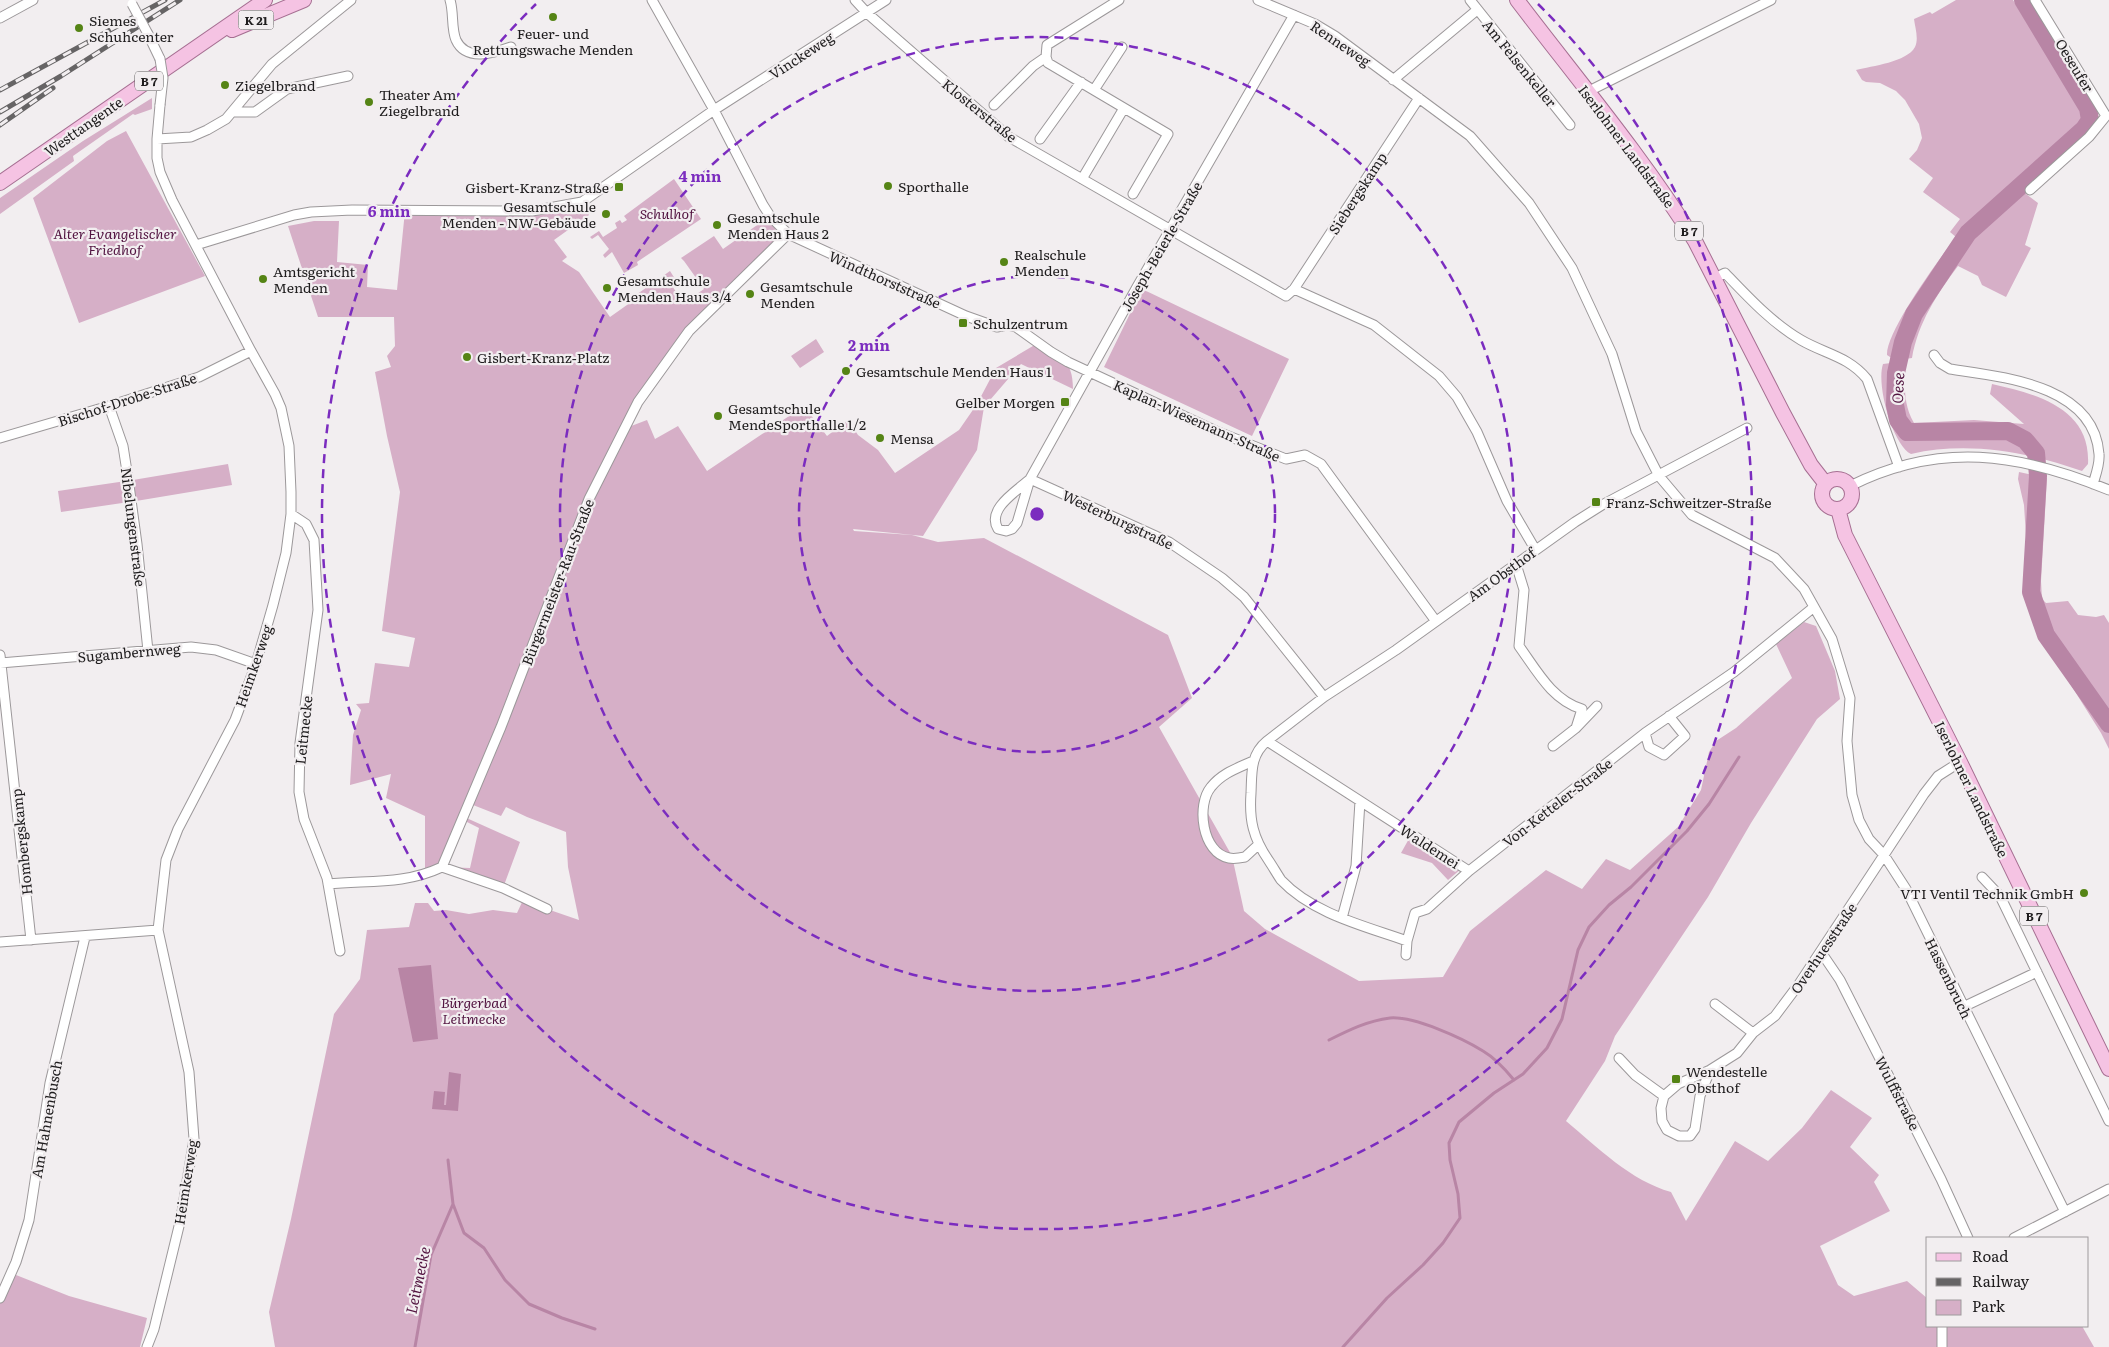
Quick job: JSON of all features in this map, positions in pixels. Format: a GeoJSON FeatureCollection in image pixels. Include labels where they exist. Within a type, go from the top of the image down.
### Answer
{"type":"FeatureCollection","features":[{"type":"Feature","properties":{"kind":"main road","name":"Westtangente"},"geometry":{"type":"LineString","coordinates":[[0,183],[265,0]]}},
{"type":"Feature","properties":{"kind":"main road","name":"K 21"},"geometry":{"type":"LineString","coordinates":[[208,40],[304,0]]}},
{"type":"Feature","properties":{"kind":"main road","name":"Iserlohner Landstraße"},"geometry":{"type":"LineString","coordinates":[[1517,0],[1639,158],[1680,217],[1715,278],[1783,414],[1811,465],[1825,483]]}},
{"type":"Feature","properties":{"kind":"main road"},"geometry":{"type":"LineString","coordinates":[[1840,478],[1850,486],[1852,493],[1849,502],[1838,509],[1830,508],[1823,500],[1821,491],[1825,483],[1830,480],[1840,478]]}},
{"type":"Feature","properties":{"kind":"main road","name":"Iserlohner Landstraße"},"geometry":{"type":"LineString","coordinates":[[1838,509],[1845,535],[1960,762],[2109,1069]]}},
{"type":"Feature","properties":{"kind":"street"},"geometry":{"type":"LineString","coordinates":[[0,18],[34,0]]}},
{"type":"Feature","properties":{"kind":"street"},"geometry":{"type":"LineString","coordinates":[[157,139],[191,136],[216,126],[232,112],[272,64],[351,0]]}},
{"type":"Feature","properties":{"kind":"street"},"geometry":{"type":"LineString","coordinates":[[450,0],[456,39],[467,51],[485,54],[510,47]]}},
{"type":"Feature","properties":{"kind":"street","name":"Windthorststraße"},"geometry":{"type":"LineString","coordinates":[[652,0],[714,110],[763,205],[770,216],[788,234],[966,316],[996,327],[1007,325],[1016,327],[1051,352],[1089,372]]}},
{"type":"Feature","properties":{"kind":"street","name":"Klosterstraße"},"geometry":{"type":"LineString","coordinates":[[855,0],[867,13],[1009,137],[1171,230]]}},
{"type":"Feature","properties":{"kind":"street","name":"Vinckeweg"},"geometry":{"type":"LineString","coordinates":[[714,110],[886,0]]}},
{"type":"Feature","properties":{"kind":"street"},"geometry":{"type":"LineString","coordinates":[[1119,0],[1047,45],[1046,57],[1048,63],[1168,134],[1133,194]]}},
{"type":"Feature","properties":{"kind":"street","name":"Renneweg"},"geometry":{"type":"LineString","coordinates":[[1258,0],[1294,15],[1335,36],[1470,136],[1529,203],[1572,268],[1612,354],[1636,431],[1659,476]]}},
{"type":"Feature","properties":{"kind":"street","name":"Am Felsenkeller"},"geometry":{"type":"LineString","coordinates":[[1470,0],[1570,125]]}},
{"type":"Feature","properties":{"kind":"street","name":"Oeseufer"},"geometry":{"type":"LineString","coordinates":[[2030,190],[2089,137],[2107,114],[2035,0]]}},
{"type":"Feature","properties":{"kind":"street"},"geometry":{"type":"LineString","coordinates":[[1588,92],[1768,1]]}},
{"type":"Feature","properties":{"kind":"street","name":"Heimkerweg"},"geometry":{"type":"LineString","coordinates":[[131,2],[160,59],[163,78],[157,139],[157,158],[160,172],[196,246],[267,378],[281,408],[291,467],[291,514],[282,573],[256,664],[235,720],[171,844],[164,876],[158,930],[189,1072],[194,1139],[181,1218],[154,1329],[147,1347]]}},
{"type":"Feature","properties":{"kind":"street"},"geometry":{"type":"LineString","coordinates":[[1393,80],[1477,10]]}},
{"type":"Feature","properties":{"kind":"street","name":"Joseph-Beierle-Straße"},"geometry":{"type":"LineString","coordinates":[[1030,479],[1003,503],[995,514],[994,522],[998,529],[1006,531],[1012,529],[1017,523],[1030,479],[1089,372],[1294,15]]}},
{"type":"Feature","properties":{"kind":"street"},"geometry":{"type":"LineString","coordinates":[[1094,90],[1122,47]]}},
{"type":"Feature","properties":{"kind":"street"},"geometry":{"type":"LineString","coordinates":[[994,105],[1033,66],[1046,57]]}},
{"type":"Feature","properties":{"kind":"street"},"geometry":{"type":"LineString","coordinates":[[232,112],[255,112],[287,89],[348,76]]}},
{"type":"Feature","properties":{"kind":"street"},"geometry":{"type":"LineString","coordinates":[[1040,139],[1081,82]]}},
{"type":"Feature","properties":{"kind":"street","name":"Siebergskamp"},"geometry":{"type":"LineString","coordinates":[[1294,289],[1419,98]]}},
{"type":"Feature","properties":{"kind":"street"},"geometry":{"type":"LineString","coordinates":[[1082,179],[1124,108]]}},
{"type":"Feature","properties":{"kind":"street"},"geometry":{"type":"LineString","coordinates":[[196,246],[311,212],[352,210],[532,211],[582,202],[714,110]]}},
{"type":"Feature","properties":{"kind":"street"},"geometry":{"type":"LineString","coordinates":[[1171,230],[1286,296],[1294,289],[1374,325],[1439,376],[1457,397],[1476,432],[1507,501],[1535,549]]}},
{"type":"Feature","properties":{"kind":"street","name":"Bürgermeister-Rau-Straße"},"geometry":{"type":"LineString","coordinates":[[442,867],[501,727],[589,500],[638,402],[689,331],[788,234]]}},
{"type":"Feature","properties":{"kind":"street"},"geometry":{"type":"LineString","coordinates":[[1715,278],[1725,273],[1770,316],[1801,340],[1844,359],[1858,368],[1867,378],[1898,467]]}},
{"type":"Feature","properties":{"kind":"street","name":"Bischof-Drobe-Straße"},"geometry":{"type":"LineString","coordinates":[[0,438],[199,377],[251,351]]}},
{"type":"Feature","properties":{"kind":"street"},"geometry":{"type":"LineString","coordinates":[[1934,355],[1940,363],[1950,368],[2032,383],[2058,395],[2072,406],[2090,424],[2096,438],[2099,455],[2094,484]]}},
{"type":"Feature","properties":{"kind":"street","name":"Kaplan-Wiesemann-Straße"},"geometry":{"type":"LineString","coordinates":[[1089,372],[1216,431],[1286,459],[1305,455],[1321,464],[1435,620]]}},
{"type":"Feature","properties":{"kind":"street","name":"Nibelungenstraße"},"geometry":{"type":"LineString","coordinates":[[109,406],[123,446],[137,544],[148,651]]}},
{"type":"Feature","properties":{"kind":"street","name":"Am Obsthof"},"geometry":{"type":"LineString","coordinates":[[1267,741],[1324,697],[1396,650],[1535,549],[1602,505],[1747,428]]}},
{"type":"Feature","properties":{"kind":"street"},"geometry":{"type":"LineString","coordinates":[[1850,486],[1868,477],[1898,467],[1940,458],[1979,456],[2026,463],[2109,490]]}},
{"type":"Feature","properties":{"kind":"street","name":"Hassenbruch"},"geometry":{"type":"LineString","coordinates":[[1659,476],[1692,514],[1775,558],[1804,589],[1814,607],[1835,648],[1850,698],[1847,741],[1852,795],[1859,820],[1869,839],[1884,855],[1906,888],[2065,1212]]}},
{"type":"Feature","properties":{"kind":"street","name":"Westerburgstraße"},"geometry":{"type":"LineString","coordinates":[[1030,479],[1169,542],[1222,578],[1244,597],[1324,697]]}},
{"type":"Feature","properties":{"kind":"street","name":"Leitmecke"},"geometry":{"type":"LineString","coordinates":[[291,514],[306,524],[314,540],[318,610],[300,743],[299,792],[304,819],[328,884],[340,951]]}},
{"type":"Feature","properties":{"kind":"street"},"geometry":{"type":"LineString","coordinates":[[1516,564],[1524,590],[1519,646],[1552,692],[1570,706],[1582,709],[1576,728]]}},
{"type":"Feature","properties":{"kind":"street","name":"Von-Ketteler-Straße"},"geometry":{"type":"LineString","coordinates":[[1468,871],[1645,733],[1734,672],[1814,607]]}},
{"type":"Feature","properties":{"kind":"street","name":"Sugambernweg"},"geometry":{"type":"LineString","coordinates":[[0,663],[191,647],[204,648],[256,664]]}},
{"type":"Feature","properties":{"kind":"street","name":"Hombergskamp"},"geometry":{"type":"LineString","coordinates":[[0,655],[31,940]]}},
{"type":"Feature","properties":{"kind":"street"},"geometry":{"type":"LineString","coordinates":[[1552,746],[1576,728],[1596,706]]}},
{"type":"Feature","properties":{"kind":"street"},"geometry":{"type":"LineString","coordinates":[[1645,733],[1649,747],[1664,755],[1685,736],[1669,716]]}},
{"type":"Feature","properties":{"kind":"street"},"geometry":{"type":"LineString","coordinates":[[1267,741],[1256,752],[1253,761],[1249,814],[1258,845],[1282,880],[1311,903],[1342,918],[1407,941]]}},
{"type":"Feature","properties":{"kind":"street","name":"Waldemei"},"geometry":{"type":"LineString","coordinates":[[1267,741],[1468,871],[1427,909],[1416,913],[1407,941],[1406,955]]}},
{"type":"Feature","properties":{"kind":"street"},"geometry":{"type":"LineString","coordinates":[[1253,761],[1222,775],[1210,788],[1204,805],[1203,825],[1207,839],[1215,851],[1229,858],[1245,857],[1258,845]]}},
{"type":"Feature","properties":{"kind":"street"},"geometry":{"type":"LineString","coordinates":[[1884,855],[1927,789],[1938,776],[1960,762]]}},
{"type":"Feature","properties":{"kind":"street"},"geometry":{"type":"LineString","coordinates":[[1342,918],[1356,866],[1360,801]]}},
{"type":"Feature","properties":{"kind":"street","name":"Overhuesstraße"},"geometry":{"type":"LineString","coordinates":[[1664,1096],[1678,1084],[1710,1070],[1737,1053],[1753,1033],[1775,1016],[1821,952],[1884,855]]}},
{"type":"Feature","properties":{"kind":"street"},"geometry":{"type":"LineString","coordinates":[[328,884],[402,881],[425,875],[442,867],[503,888],[547,909]]}},
{"type":"Feature","properties":{"kind":"street"},"geometry":{"type":"LineString","coordinates":[[1982,877],[2000,896],[2109,1121]]}},
{"type":"Feature","properties":{"kind":"street"},"geometry":{"type":"LineString","coordinates":[[0,942],[158,930]]}},
{"type":"Feature","properties":{"kind":"street","name":"Am Hahnenbusch"},"geometry":{"type":"LineString","coordinates":[[0,1298],[16,1262],[27,1227],[50,1083],[85,937]]}},
{"type":"Feature","properties":{"kind":"street","name":"Wulffstraße"},"geometry":{"type":"LineString","coordinates":[[1821,952],[1840,980],[1941,1180],[1968,1237]]}},
{"type":"Feature","properties":{"kind":"street"},"geometry":{"type":"LineString","coordinates":[[1963,1007],[2037,972]]}},
{"type":"Feature","properties":{"kind":"street"},"geometry":{"type":"LineString","coordinates":[[1715,1004],[1753,1033]]}},
{"type":"Feature","properties":{"kind":"street"},"geometry":{"type":"LineString","coordinates":[[1619,1058],[1635,1075],[1664,1096],[1661,1108],[1662,1121],[1667,1130],[1678,1136],[1690,1136],[1695,1129],[1700,1096],[1710,1070]]}},
{"type":"Feature","properties":{"kind":"street"},"geometry":{"type":"LineString","coordinates":[[2016,1237],[2109,1189]]}},
{"type":"Feature","properties":{"kind":"street"},"geometry":{"type":"LineString","coordinates":[[1942,1327],[1942,1347]]}},
{"type":"Feature","properties":{"kind":"green space"},"geometry":{"type":"Polygon","coordinates":[[[1956,0],[2013,0],[2083,113],[2084,118],[2062,143],[2020,177],[1985,210],[1936,266],[1911,307],[1901,329],[1893,359],[1887,355],[1895,329],[1915,295],[1956,237],[1950,232],[1960,219],[1923,192],[1933,178],[1909,159],[1917,150],[1922,138],[1919,124],[1905,100],[1896,91],[1880,83],[1862,80],[1856,70],[1888,63],[1911,52],[1917,40],[1914,19],[1930,12],[1932,14],[1956,0]]]}},
{"type":"Feature","properties":{"kind":"green space"},"geometry":{"type":"Polygon","coordinates":[[[152,98],[152,109],[133,114],[73,156],[74,161],[0,214],[0,198],[83,141],[152,98]]]}},
{"type":"Feature","properties":{"kind":"green space","name":"Alter Evangelischer Friedhof"},"geometry":{"type":"Polygon","coordinates":[[[126,131],[205,276],[79,323],[33,198],[107,141],[126,131]]]}},
{"type":"Feature","properties":{"kind":"green space","name":"Schulhof"},"geometry":{"type":"Polygon","coordinates":[[[674,179],[701,219],[637,262],[638,265],[624,273],[612,252],[605,258],[603,255],[609,249],[598,235],[592,239],[590,237],[599,231],[603,237],[617,228],[615,223],[620,220],[622,223],[627,220],[624,216],[674,179]]]}},
{"type":"Feature","properties":{"kind":"green space"},"geometry":{"type":"Polygon","coordinates":[[[2022,191],[2038,203],[2025,245],[2031,248],[2006,297],[1982,285],[1978,276],[1958,266],[1929,309],[1919,333],[1912,358],[1905,359],[1912,334],[1922,311],[1950,266],[1984,226],[2022,191]]]}},
{"type":"Feature","properties":{"kind":"green space","name":"Bürgerbad Leitmecke"},"geometry":{"type":"Polygon","coordinates":[[[571,204],[588,212],[589,215],[554,240],[567,257],[562,261],[579,272],[610,317],[634,300],[633,297],[670,271],[677,282],[672,286],[684,303],[704,289],[681,258],[714,236],[723,249],[770,216],[788,234],[689,331],[626,428],[647,420],[655,439],[678,426],[707,471],[804,406],[827,436],[848,420],[858,435],[878,450],[895,473],[959,430],[977,404],[996,368],[1038,343],[1064,360],[1071,371],[1073,389],[1021,364],[984,407],[977,450],[923,536],[853,529],[854,531],[912,535],[938,542],[984,538],[1168,635],[1192,698],[1159,727],[1232,856],[1244,911],[1265,929],[1359,981],[1443,977],[1470,931],[1546,870],[1582,889],[1606,859],[1630,870],[1678,827],[1701,790],[1709,752],[1716,741],[1736,728],[1792,678],[1776,644],[1804,622],[1816,626],[1835,671],[1840,699],[1817,719],[1751,823],[1708,897],[1615,1036],[1605,1061],[1566,1121],[1628,1172],[1656,1187],[1671,1192],[1686,1221],[1735,1141],[1768,1161],[1802,1128],[1831,1090],[1872,1118],[1850,1147],[1879,1175],[1874,1182],[1890,1211],[1820,1246],[1838,1285],[1854,1296],[1907,1281],[1926,1297],[1926,1327],[2083,1327],[2094,1347],[275,1347],[269,1312],[291,1219],[334,1014],[360,979],[367,930],[409,927],[415,903],[428,903],[434,911],[446,910],[469,914],[493,910],[517,913],[524,898],[547,909],[579,920],[568,867],[566,832],[506,807],[501,816],[468,803],[462,816],[520,842],[503,888],[442,867],[425,875],[425,816],[386,798],[391,774],[350,785],[353,735],[361,710],[356,704],[369,703],[375,663],[409,667],[415,638],[382,631],[400,492],[375,372],[391,367],[387,356],[395,346],[394,317],[318,317],[288,226],[314,221],[339,221],[337,262],[368,265],[367,287],[397,290],[405,211],[532,211],[571,204]],[[461,819],[442,867],[470,868],[479,828],[461,819]]]}},
{"type":"Feature","properties":{"kind":"green space"},"geometry":{"type":"Polygon","coordinates":[[[1142,289],[1289,359],[1252,436],[1104,367],[1142,289]]]}},
{"type":"Feature","properties":{"kind":"green space"},"geometry":{"type":"Polygon","coordinates":[[[816,339],[824,352],[800,368],[791,356],[816,339]]]}},
{"type":"Feature","properties":{"kind":"green space"},"geometry":{"type":"Polygon","coordinates":[[[1891,363],[1905,366],[1906,402],[1914,423],[1974,420],[2024,424],[1990,394],[1992,384],[2043,399],[2071,417],[2080,429],[2087,445],[2088,464],[2082,471],[2041,459],[1998,450],[1954,448],[1911,454],[1898,439],[1887,413],[1881,373],[1883,364],[1891,363]]]}},
{"type":"Feature","properties":{"kind":"green space"},"geometry":{"type":"Polygon","coordinates":[[[228,464],[232,485],[136,501],[133,480],[228,464]]]}},
{"type":"Feature","properties":{"kind":"green space"},"geometry":{"type":"Polygon","coordinates":[[[2019,472],[2047,478],[2041,581],[2042,599],[2046,603],[2068,601],[2078,615],[2096,617],[2104,615],[2109,623],[2109,749],[2042,639],[2026,600],[2027,553],[2024,505],[2018,479],[2019,472]]]}},
{"type":"Feature","properties":{"kind":"green space"},"geometry":{"type":"Polygon","coordinates":[[[126,481],[129,502],[61,512],[58,491],[126,481]]]}},
{"type":"Feature","properties":{"kind":"green space"},"geometry":{"type":"Polygon","coordinates":[[[1410,837],[1461,869],[1448,880],[1432,863],[1401,853],[1410,837]]]}},
{"type":"Feature","properties":{"kind":"green space"},"geometry":{"type":"Polygon","coordinates":[[[11,1273],[69,1296],[147,1318],[140,1347],[0,1347],[0,1298],[11,1273]]]}},
{"type":"Feature","properties":{"kind":"shaded area"},"geometry":{"type":"Polygon","coordinates":[[[431,965],[438,1039],[413,1042],[398,968],[431,965]]]}},
{"type":"Feature","properties":{"kind":"shaded area"},"geometry":{"type":"Polygon","coordinates":[[[449,1072],[461,1074],[458,1111],[432,1109],[434,1091],[445,1092],[444,1105],[446,1105],[449,1072]]]}},
{"type":"Feature","properties":{"kind":"waterway","name":"Oese"},"geometry":{"type":"LineString","coordinates":[[2023,0],[2088,108],[2090,120],[2084,129],[1968,233],[1914,314],[1903,342],[1896,373],[1895,405],[1898,420],[1907,432],[2008,431],[2025,440],[2036,453],[2038,476],[2031,592],[2046,635],[2109,724]]}},
{"type":"Feature","properties":{"kind":"waterway"},"geometry":{"type":"LineString","coordinates":[[1343,1347],[1387,1298],[1423,1265],[1443,1243],[1460,1218],[1458,1194],[1450,1160],[1449,1143],[1459,1122],[1494,1093],[1523,1074],[1547,1048],[1562,1019],[1578,950],[1589,927],[1609,905],[1631,887],[1687,831],[1709,804],[1739,757]]}},
{"type":"Feature","properties":{"kind":"waterway"},"geometry":{"type":"LineString","coordinates":[[1329,1040],[1358,1026],[1382,1019],[1400,1018],[1412,1020],[1451,1034],[1483,1051],[1500,1064],[1514,1080]]}},
{"type":"Feature","properties":{"kind":"waterway","name":"Leitmecke"},"geometry":{"type":"LineString","coordinates":[[415,1347],[431,1255],[453,1204],[448,1160]]}},
{"type":"Feature","properties":{"kind":"waterway"},"geometry":{"type":"LineString","coordinates":[[453,1204],[464,1233],[484,1248],[505,1280],[529,1304],[595,1329]]}},
{"type":"Feature","properties":{"kind":"railway"},"geometry":{"type":"LineString","coordinates":[[0,90],[165,0]]}},
{"type":"Feature","properties":{"kind":"railway"},"geometry":{"type":"LineString","coordinates":[[0,112],[61,76],[180,0]]}},
{"type":"Feature","properties":{"kind":"railway"},"geometry":{"type":"LineString","coordinates":[[0,125],[53,88]]}},
{"type":"Feature","properties":{"kind":"place","name":"Feuer- und Rettungswache Menden"},"geometry":{"type":"Point","coordinates":[553,17]}},
{"type":"Feature","properties":{"kind":"place","name":"Siemes Schuhcenter"},"geometry":{"type":"Point","coordinates":[79,28]}},
{"type":"Feature","properties":{"kind":"place","name":"Ziegelbrand"},"geometry":{"type":"Point","coordinates":[225,85]}},
{"type":"Feature","properties":{"kind":"place","name":"Theater Am Ziegelbrand"},"geometry":{"type":"Point","coordinates":[369,102]}},
{"type":"Feature","properties":{"kind":"place","name":"Sporthalle"},"geometry":{"type":"Point","coordinates":[888,186]}},
{"type":"Feature","properties":{"kind":"place","name":"Gisbert-Kranz-Straße"},"geometry":{"type":"Point","coordinates":[619,187]}},
{"type":"Feature","properties":{"kind":"place","name":"Gesamtschule Menden - NW-Gebäude"},"geometry":{"type":"Point","coordinates":[606,214]}},
{"type":"Feature","properties":{"kind":"place","name":"Gesamtschule Menden Haus 2"},"geometry":{"type":"Point","coordinates":[717,225]}},
{"type":"Feature","properties":{"kind":"place","name":"Realschule Menden"},"geometry":{"type":"Point","coordinates":[1004,262]}},
{"type":"Feature","properties":{"kind":"place","name":"Amtsgericht Menden"},"geometry":{"type":"Point","coordinates":[263,279]}},
{"type":"Feature","properties":{"kind":"place","name":"Gesamtschule Menden Haus 3/4"},"geometry":{"type":"Point","coordinates":[607,288]}},
{"type":"Feature","properties":{"kind":"place","name":"Gesamtschule Menden"},"geometry":{"type":"Point","coordinates":[750,294]}},
{"type":"Feature","properties":{"kind":"place","name":"Schulzentrum"},"geometry":{"type":"Point","coordinates":[963,323]}},
{"type":"Feature","properties":{"kind":"place","name":"Gisbert-Kranz-Platz"},"geometry":{"type":"Point","coordinates":[467,357]}},
{"type":"Feature","properties":{"kind":"place","name":"Gesamtschule Menden Haus 1"},"geometry":{"type":"Point","coordinates":[846,371]}},
{"type":"Feature","properties":{"kind":"place","name":"Gelber Morgen"},"geometry":{"type":"Point","coordinates":[1065,402]}},
{"type":"Feature","properties":{"kind":"place","name":"Gesamtschule MendeSporthalle 1/2"},"geometry":{"type":"Point","coordinates":[718,416]}},
{"type":"Feature","properties":{"kind":"place","name":"Mensa"},"geometry":{"type":"Point","coordinates":[880,438]}},
{"type":"Feature","properties":{"kind":"place","name":"Franz-Schweitzer-Straße"},"geometry":{"type":"Point","coordinates":[1596,502]}},
{"type":"Feature","properties":{"kind":"place","name":"VTI Ventil Technik GmbH"},"geometry":{"type":"Point","coordinates":[2084,893]}},
{"type":"Feature","properties":{"kind":"place","name":"Wendestelle Obsthof"},"geometry":{"type":"Point","coordinates":[1676,1079]}}]}
